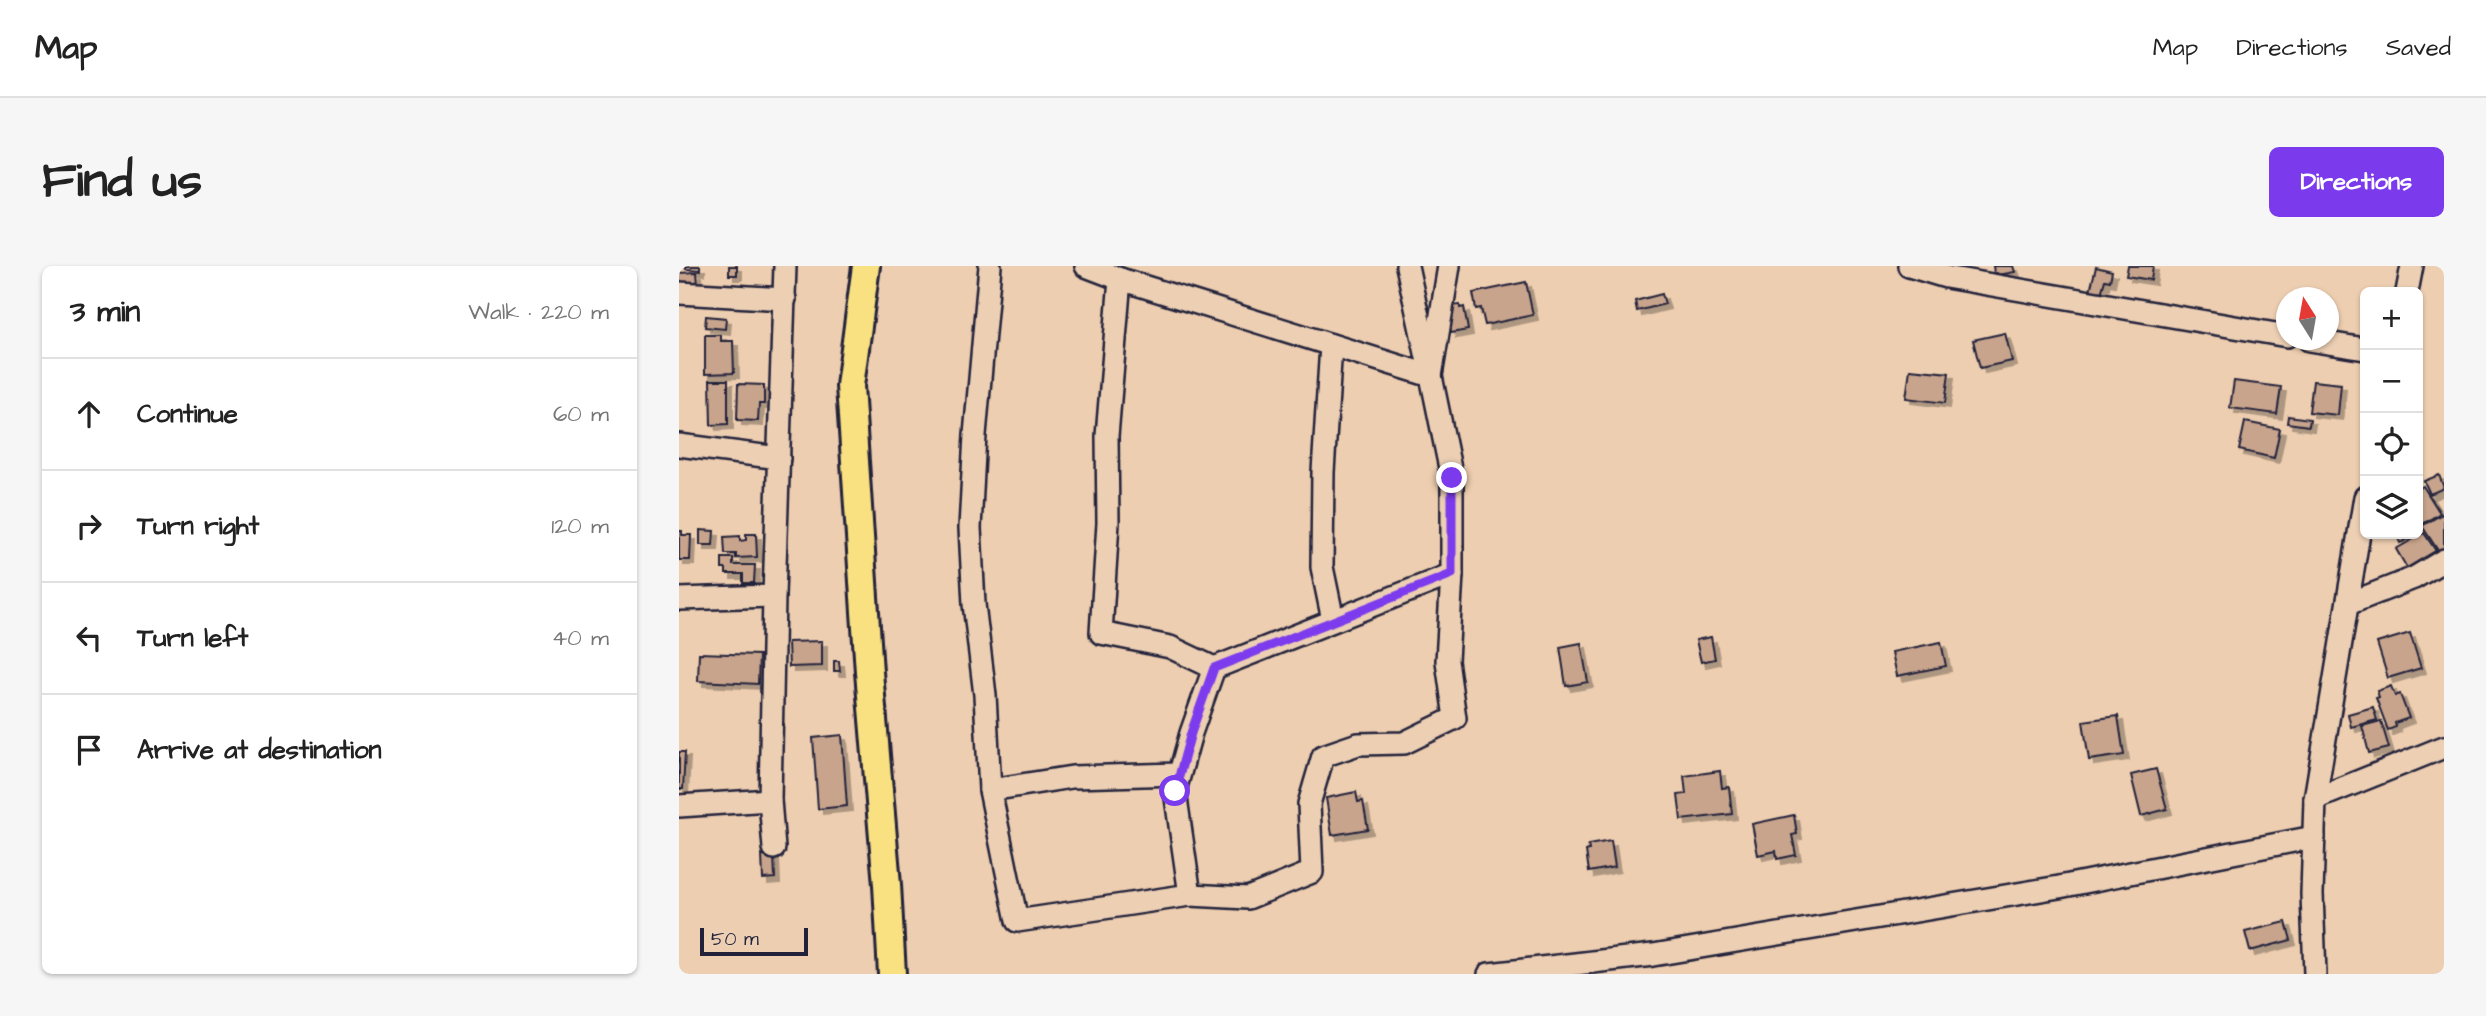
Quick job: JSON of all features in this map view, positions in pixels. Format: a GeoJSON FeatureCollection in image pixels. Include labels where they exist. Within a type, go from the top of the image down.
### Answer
{"type":"FeatureCollection","features":[{"type":"Feature","properties":{"kind":"main road"},"geometry":{"type":"LineString","coordinates":[[866,266],[850,386],[892,974]]}},
{"type":"Feature","properties":{"kind":"main road"},"geometry":{"type":"LineString","coordinates":[[876,266],[865,372],[871,514],[901,974]]}},
{"type":"Feature","properties":{"kind":"street"},"geometry":{"type":"LineString","coordinates":[[774,848],[770,800],[785,266]]}},
{"type":"Feature","properties":{"kind":"street"},"geometry":{"type":"LineString","coordinates":[[990,266],[970,527],[974,604],[985,695],[990,790],[1017,922],[1190,895],[1248,898],[1312,872],[1309,804],[1323,756],[1358,744],[1404,743],[1455,718],[1447,661],[1452,574],[1452,478],[1407,266]]}},
{"type":"Feature","properties":{"kind":"street"},"geometry":{"type":"LineString","coordinates":[[1086,266],[1431,376]]}},
{"type":"Feature","properties":{"kind":"street"},"geometry":{"type":"LineString","coordinates":[[1431,376],[1449,266]]}},
{"type":"Feature","properties":{"kind":"street"},"geometry":{"type":"LineString","coordinates":[[1909,266],[1946,277],[2276,334]]}},
{"type":"Feature","properties":{"kind":"street"},"geometry":{"type":"LineString","coordinates":[[2408,287],[2412,266]]}},
{"type":"Feature","properties":{"kind":"street"},"geometry":{"type":"LineString","coordinates":[[1120,279],[1107,436],[1108,523],[1101,633],[1170,647],[1214,668],[1452,574]]}},
{"type":"Feature","properties":{"kind":"street"},"geometry":{"type":"LineString","coordinates":[[679,293],[785,299]]}},
{"type":"Feature","properties":{"kind":"street"},"geometry":{"type":"LineString","coordinates":[[1331,345],[1322,567],[1333,620]]}},
{"type":"Feature","properties":{"kind":"street"},"geometry":{"type":"LineString","coordinates":[[2339,345],[2360,348]]}},
{"type":"Feature","properties":{"kind":"street"},"geometry":{"type":"LineString","coordinates":[[679,445],[779,458]]}},
{"type":"Feature","properties":{"kind":"street"},"geometry":{"type":"LineString","coordinates":[[2315,974],[2312,894],[2315,799],[2360,527]]}},
{"type":"Feature","properties":{"kind":"street"},"geometry":{"type":"LineString","coordinates":[[2347,604],[2414,578],[2444,559]]}},
{"type":"Feature","properties":{"kind":"street"},"geometry":{"type":"LineString","coordinates":[[679,599],[774,596]]}},
{"type":"Feature","properties":{"kind":"street"},"geometry":{"type":"LineString","coordinates":[[1190,895],[1175,791],[1191,733],[1214,668]]}},
{"type":"Feature","properties":{"kind":"street"},"geometry":{"type":"LineString","coordinates":[[2315,799],[2444,747]]}},
{"type":"Feature","properties":{"kind":"street"},"geometry":{"type":"LineString","coordinates":[[990,790],[1072,777],[1179,774]]}},
{"type":"Feature","properties":{"kind":"street"},"geometry":{"type":"LineString","coordinates":[[679,806],[770,800]]}},
{"type":"Feature","properties":{"kind":"street"},"geometry":{"type":"LineString","coordinates":[[1489,974],[1617,967],[1653,955],[2059,887],[2314,837]]}},
{"type":"Feature","properties":{"kind":"building"},"geometry":{"type":"Polygon","coordinates":[[[686,266],[700,266],[700,270],[686,269],[686,266]]]}},
{"type":"Feature","properties":{"kind":"building"},"geometry":{"type":"Polygon","coordinates":[[[729,266],[737,266],[737,275],[729,275],[729,266]]]}},
{"type":"Feature","properties":{"kind":"building"},"geometry":{"type":"Polygon","coordinates":[[[1993,266],[2013,266],[2015,272],[1998,275],[1994,273],[1993,266]]]}},
{"type":"Feature","properties":{"kind":"building"},"geometry":{"type":"Polygon","coordinates":[[[2128,266],[2153,266],[2151,280],[2126,276],[2128,266]]]}},
{"type":"Feature","properties":{"kind":"building"},"geometry":{"type":"Polygon","coordinates":[[[2096,267],[2112,271],[2110,281],[2105,280],[2101,294],[2090,291],[2096,267]]]}},
{"type":"Feature","properties":{"kind":"building"},"geometry":{"type":"Polygon","coordinates":[[[697,272],[698,285],[679,286],[679,273],[697,272]]]}},
{"type":"Feature","properties":{"kind":"building"},"geometry":{"type":"Polygon","coordinates":[[[1526,282],[1533,315],[1485,325],[1481,308],[1476,309],[1473,293],[1526,282]]]}},
{"type":"Feature","properties":{"kind":"building"},"geometry":{"type":"Polygon","coordinates":[[[1662,294],[1665,304],[1637,311],[1635,301],[1662,294]]]}},
{"type":"Feature","properties":{"kind":"building"},"geometry":{"type":"Polygon","coordinates":[[[1460,305],[1460,308],[1464,307],[1468,330],[1451,333],[1447,311],[1450,306],[1460,305]]]}},
{"type":"Feature","properties":{"kind":"building"},"geometry":{"type":"Polygon","coordinates":[[[706,316],[726,318],[725,329],[705,327],[706,316]]]}},
{"type":"Feature","properties":{"kind":"building"},"geometry":{"type":"Polygon","coordinates":[[[2005,333],[2012,361],[1980,368],[1973,340],[2005,333]]]}},
{"type":"Feature","properties":{"kind":"building"},"geometry":{"type":"Polygon","coordinates":[[[705,335],[721,335],[721,341],[733,341],[734,373],[705,374],[705,335]]]}},
{"type":"Feature","properties":{"kind":"building"},"geometry":{"type":"Polygon","coordinates":[[[1910,369],[1949,373],[1945,403],[1906,398],[1910,369]]]}},
{"type":"Feature","properties":{"kind":"building"},"geometry":{"type":"Polygon","coordinates":[[[710,380],[728,380],[728,424],[711,425],[710,380]]]}},
{"type":"Feature","properties":{"kind":"building"},"geometry":{"type":"Polygon","coordinates":[[[2234,381],[2281,387],[2277,414],[2230,408],[2234,381]]]}},
{"type":"Feature","properties":{"kind":"building"},"geometry":{"type":"Polygon","coordinates":[[[2313,381],[2341,384],[2338,415],[2309,412],[2313,381]]]}},
{"type":"Feature","properties":{"kind":"building"},"geometry":{"type":"Polygon","coordinates":[[[738,384],[764,385],[764,404],[759,404],[758,421],[737,420],[738,384]]]}},
{"type":"Feature","properties":{"kind":"building"},"geometry":{"type":"Polygon","coordinates":[[[2288,416],[2310,419],[2309,426],[2287,423],[2288,416]]]}},
{"type":"Feature","properties":{"kind":"building"},"geometry":{"type":"Polygon","coordinates":[[[2245,422],[2280,429],[2274,458],[2239,450],[2245,422]]]}},
{"type":"Feature","properties":{"kind":"building"},"geometry":{"type":"Polygon","coordinates":[[[2439,475],[2444,488],[2430,494],[2424,481],[2439,475]]]}},
{"type":"Feature","properties":{"kind":"building"},"geometry":{"type":"Polygon","coordinates":[[[2423,486],[2440,513],[2423,524],[2423,486]]]}},
{"type":"Feature","properties":{"kind":"building"},"geometry":{"type":"Polygon","coordinates":[[[2442,514],[2444,517],[2444,548],[2439,552],[2423,528],[2442,514]]]}},
{"type":"Feature","properties":{"kind":"building"},"geometry":{"type":"Polygon","coordinates":[[[700,530],[714,531],[713,545],[700,545],[700,530]]]}},
{"type":"Feature","properties":{"kind":"building"},"geometry":{"type":"Polygon","coordinates":[[[679,531],[682,531],[682,535],[691,535],[690,560],[679,560],[679,531]]]}},
{"type":"Feature","properties":{"kind":"building"},"geometry":{"type":"Polygon","coordinates":[[[746,534],[756,534],[757,557],[736,558],[736,554],[725,554],[724,537],[740,536],[740,541],[746,540],[746,534]]]}},
{"type":"Feature","properties":{"kind":"building"},"geometry":{"type":"Polygon","coordinates":[[[2423,534],[2436,551],[2407,568],[2396,549],[2414,539],[2423,539],[2423,534]]]}},
{"type":"Feature","properties":{"kind":"building"},"geometry":{"type":"Polygon","coordinates":[[[722,558],[733,558],[733,565],[755,565],[754,583],[743,583],[743,574],[726,574],[726,569],[722,569],[722,558]]]}},
{"type":"Feature","properties":{"kind":"building"},"geometry":{"type":"Polygon","coordinates":[[[2410,633],[2421,668],[2388,678],[2377,643],[2410,633]]]}},
{"type":"Feature","properties":{"kind":"building"},"geometry":{"type":"Polygon","coordinates":[[[1711,637],[1715,659],[1701,662],[1696,640],[1711,637]]]}},
{"type":"Feature","properties":{"kind":"building"},"geometry":{"type":"Polygon","coordinates":[[[822,641],[822,666],[789,667],[788,642],[822,641]]]}},
{"type":"Feature","properties":{"kind":"building"},"geometry":{"type":"Polygon","coordinates":[[[1941,642],[1946,666],[1897,676],[1892,652],[1941,642]]]}},
{"type":"Feature","properties":{"kind":"building"},"geometry":{"type":"Polygon","coordinates":[[[1581,643],[1588,682],[1566,686],[1560,647],[1581,643]]]}},
{"type":"Feature","properties":{"kind":"building"},"geometry":{"type":"Polygon","coordinates":[[[699,653],[759,655],[758,684],[698,681],[699,653]]]}},
{"type":"Feature","properties":{"kind":"building"},"geometry":{"type":"Polygon","coordinates":[[[834,661],[839,661],[840,671],[834,671],[834,661]]]}},
{"type":"Feature","properties":{"kind":"building"},"geometry":{"type":"Polygon","coordinates":[[[2391,686],[2395,696],[2400,694],[2409,718],[2395,723],[2396,727],[2388,730],[2376,698],[2379,697],[2377,691],[2391,686]]]}},
{"type":"Feature","properties":{"kind":"building"},"geometry":{"type":"Polygon","coordinates":[[[2373,707],[2377,720],[2351,727],[2348,714],[2373,707]]]}},
{"type":"Feature","properties":{"kind":"building"},"geometry":{"type":"Polygon","coordinates":[[[2118,716],[2124,755],[2089,760],[2083,721],[2118,716]]]}},
{"type":"Feature","properties":{"kind":"building"},"geometry":{"type":"Polygon","coordinates":[[[2381,721],[2389,748],[2369,753],[2362,726],[2381,721]]]}},
{"type":"Feature","properties":{"kind":"building"},"geometry":{"type":"Polygon","coordinates":[[[842,735],[847,806],[818,809],[813,738],[842,735]]]}},
{"type":"Feature","properties":{"kind":"building"},"geometry":{"type":"Polygon","coordinates":[[[679,752],[685,752],[683,789],[679,789],[679,752]]]}},
{"type":"Feature","properties":{"kind":"building"},"geometry":{"type":"Polygon","coordinates":[[[2156,769],[2167,809],[2141,816],[2131,775],[2156,769]]]}},
{"type":"Feature","properties":{"kind":"building"},"geometry":{"type":"Polygon","coordinates":[[[1720,771],[1722,788],[1729,787],[1732,814],[1681,820],[1678,795],[1686,794],[1684,776],[1720,771]]]}},
{"type":"Feature","properties":{"kind":"building"},"geometry":{"type":"Polygon","coordinates":[[[1356,792],[1358,802],[1363,801],[1368,829],[1332,835],[1326,798],[1356,792]]]}},
{"type":"Feature","properties":{"kind":"building"},"geometry":{"type":"Polygon","coordinates":[[[1794,815],[1797,834],[1792,835],[1796,855],[1777,859],[1776,851],[1758,855],[1752,824],[1794,815]]]}},
{"type":"Feature","properties":{"kind":"building"},"geometry":{"type":"Polygon","coordinates":[[[1611,841],[1615,867],[1589,872],[1586,851],[1589,850],[1588,845],[1611,841]]]}},
{"type":"Feature","properties":{"kind":"building"},"geometry":{"type":"Polygon","coordinates":[[[762,855],[774,855],[775,878],[763,879],[762,855]]]}},
{"type":"Feature","properties":{"kind":"building"},"geometry":{"type":"Polygon","coordinates":[[[2286,922],[2291,940],[2250,951],[2245,932],[2286,922]]]}},
{"type":"Feature","properties":{"kind":"route"},"geometry":{"type":"LineString","coordinates":[[1175,791],[1191,733],[1214,668],[1452,574],[1452,478]]}}]}
